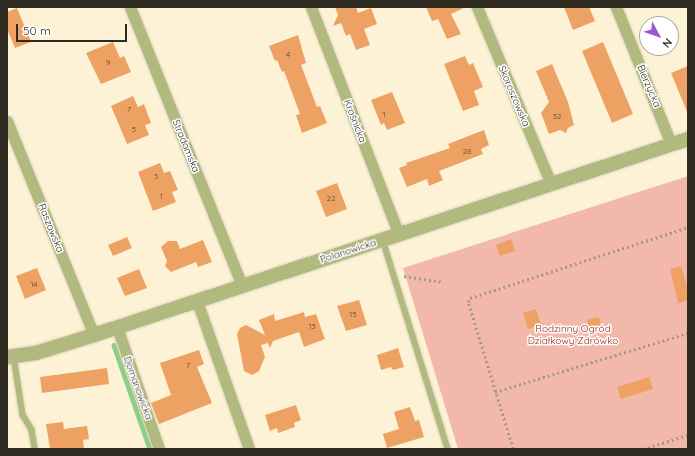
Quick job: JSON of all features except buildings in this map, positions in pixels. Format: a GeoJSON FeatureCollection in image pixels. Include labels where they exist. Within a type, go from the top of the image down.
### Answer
{"type":"FeatureCollection","features":[{"type":"Feature","properties":{"kind":"street","name":"Stradomska"},"geometry":{"type":"LineString","coordinates":[[130,7],[242,285]]}},
{"type":"Feature","properties":{"kind":"street","name":"Krośnicka"},"geometry":{"type":"LineString","coordinates":[[311,7],[398,235]]}},
{"type":"Feature","properties":{"kind":"street","name":"Skoroszowska"},"geometry":{"type":"LineString","coordinates":[[478,7],[551,184]]}},
{"type":"Feature","properties":{"kind":"street","name":"Bierzycka"},"geometry":{"type":"LineString","coordinates":[[616,7],[671,144]]}},
{"type":"Feature","properties":{"kind":"street","name":"Raszowska"},"geometry":{"type":"LineString","coordinates":[[7,121],[94,335]]}},
{"type":"Feature","properties":{"kind":"street","name":"Polanowicka"},"geometry":{"type":"LineString","coordinates":[[10,357],[94,335],[688,139]]}},
{"type":"Feature","properties":{"kind":"street"},"geometry":{"type":"LineString","coordinates":[[197,301],[249,449]]}},
{"type":"Feature","properties":{"kind":"street","name":"Domanowicka"},"geometry":{"type":"LineString","coordinates":[[117,327],[159,449]]}},
{"type":"Feature","properties":{"kind":"lane"},"geometry":{"type":"LineString","coordinates":[[383,240],[448,449]]}},
{"type":"Feature","properties":{"kind":"lane"},"geometry":{"type":"LineString","coordinates":[[10,357],[23,415],[32,430],[35,449]]}},
{"type":"Feature","properties":{"kind":"path"},"geometry":{"type":"LineString","coordinates":[[513,449],[468,302],[470,298],[688,227]]}},
{"type":"Feature","properties":{"kind":"path"},"geometry":{"type":"LineString","coordinates":[[394,278],[402,276],[444,282]]}},
{"type":"Feature","properties":{"kind":"path"},"geometry":{"type":"LineString","coordinates":[[495,392],[688,333]]}},
{"type":"Feature","properties":{"kind":"path"},"geometry":{"type":"LineString","coordinates":[[643,449],[688,435]]}},
{"type":"Feature","properties":{"kind":"green space","name":"Rodzinny Ogród Działkowy Zdrówko"},"geometry":{"type":"Polygon","coordinates":[[[688,176],[688,449],[458,449],[403,268],[688,176]]]}},
{"type":"Feature","properties":{"kind":"waterway"},"geometry":{"type":"LineString","coordinates":[[114,345],[150,449]]}}]}
